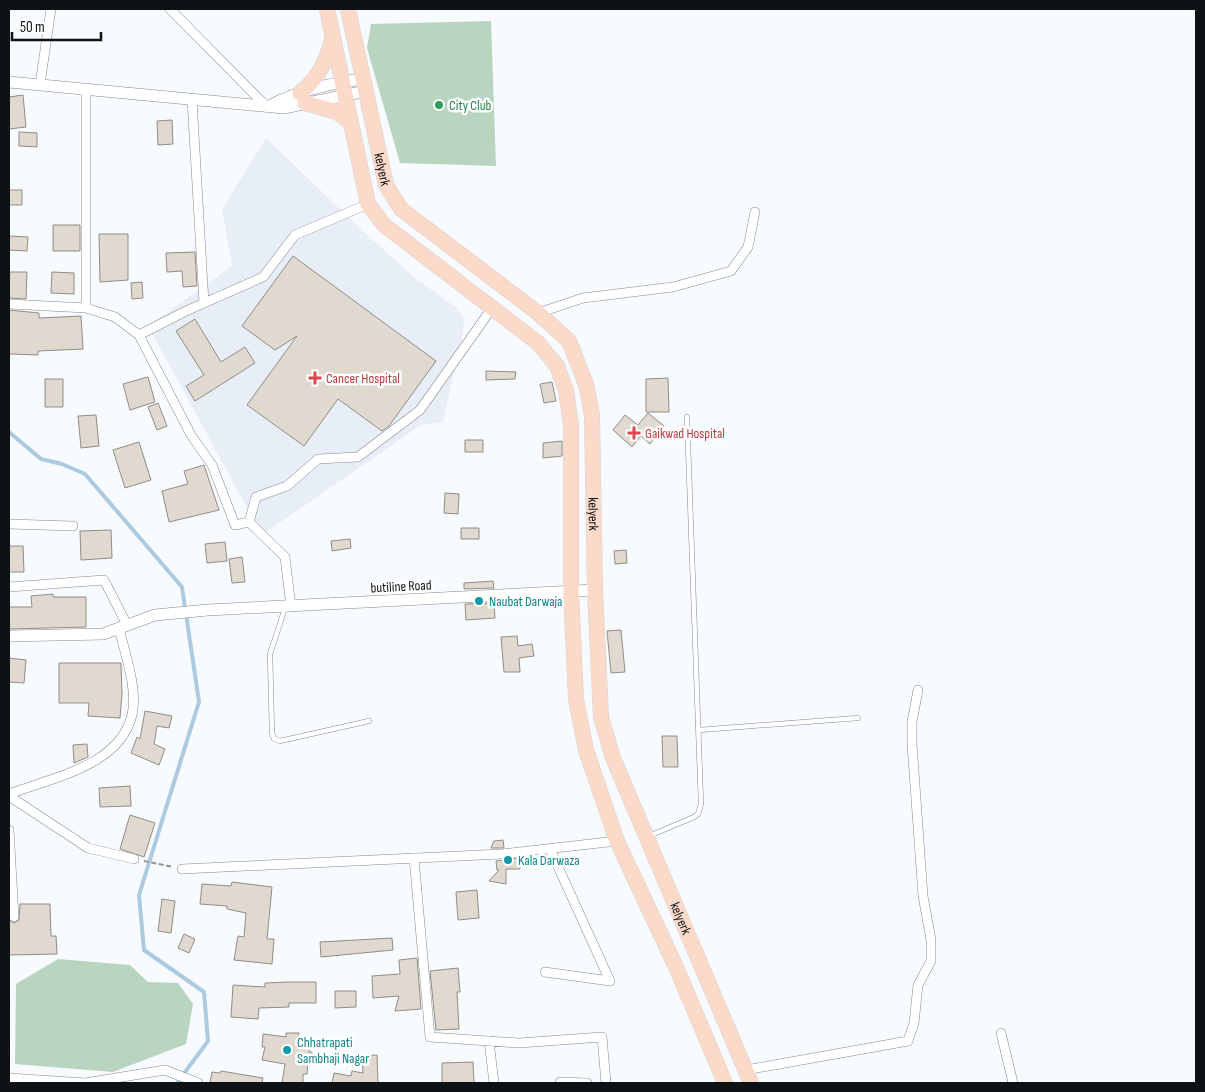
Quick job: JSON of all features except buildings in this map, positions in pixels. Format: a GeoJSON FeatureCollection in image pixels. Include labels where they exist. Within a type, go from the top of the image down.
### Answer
{"type":"FeatureCollection","features":[{"type":"Feature","properties":{"kind":"main road"},"geometry":{"type":"LineString","coordinates":[[327,9],[368,204],[384,225],[538,344],[557,366],[566,390],[571,426],[571,592],[576,699],[586,750],[617,841],[676,967],[725,1083]]}},
{"type":"Feature","properties":{"kind":"main road","name":"kelyerk"},"geometry":{"type":"LineString","coordinates":[[348,9],[386,185],[401,209],[538,313],[569,341],[586,384],[592,415],[595,590],[601,717],[613,758],[748,1077]]}},
{"type":"Feature","properties":{"kind":"main road"},"geometry":{"type":"LineString","coordinates":[[332,36],[323,68],[303,98],[337,112],[351,123]]}},
{"type":"Feature","properties":{"kind":"street"},"geometry":{"type":"LineString","coordinates":[[40,84],[51,9]]}},
{"type":"Feature","properties":{"kind":"street"},"geometry":{"type":"LineString","coordinates":[[170,9],[267,107]]}},
{"type":"Feature","properties":{"kind":"street"},"geometry":{"type":"LineString","coordinates":[[9,82],[284,108],[303,98],[343,88],[365,85]]}},
{"type":"Feature","properties":{"kind":"street"},"geometry":{"type":"LineString","coordinates":[[86,88],[86,308]]}},
{"type":"Feature","properties":{"kind":"street"},"geometry":{"type":"LineString","coordinates":[[192,100],[204,303]]}},
{"type":"Feature","properties":{"kind":"street"},"geometry":{"type":"LineString","coordinates":[[139,335],[263,277],[295,235],[368,204]]}},
{"type":"Feature","properties":{"kind":"street"},"geometry":{"type":"LineString","coordinates":[[538,313],[583,298],[673,287],[731,271],[748,247],[755,212]]}},
{"type":"Feature","properties":{"kind":"street"},"geometry":{"type":"LineString","coordinates":[[9,304],[86,308],[115,317],[139,335],[191,435],[212,465],[235,525],[249,522]]}},
{"type":"Feature","properties":{"kind":"street"},"geometry":{"type":"LineString","coordinates":[[249,522],[256,497],[287,486],[318,459],[358,457],[420,410],[492,308]]}},
{"type":"Feature","properties":{"kind":"street"},"geometry":{"type":"LineString","coordinates":[[249,522],[285,557],[288,607]]}},
{"type":"Feature","properties":{"kind":"street"},"geometry":{"type":"LineString","coordinates":[[9,524],[73,526]]}},
{"type":"Feature","properties":{"kind":"street"},"geometry":{"type":"LineString","coordinates":[[9,587],[104,580],[123,627],[132,685],[132,714],[123,737],[92,763],[9,795]]}},
{"type":"Feature","properties":{"kind":"street","name":"butiline Road"},"geometry":{"type":"LineString","coordinates":[[9,636],[103,634],[156,615],[208,610],[595,590]]}},
{"type":"Feature","properties":{"kind":"street"},"geometry":{"type":"LineString","coordinates":[[748,1077],[908,1041],[914,1023],[918,985],[931,961],[931,940],[923,896],[912,744],[912,722],[918,690]]}},
{"type":"Feature","properties":{"kind":"street"},"geometry":{"type":"LineString","coordinates":[[9,795],[88,848],[134,859]]}},
{"type":"Feature","properties":{"kind":"street"},"geometry":{"type":"LineString","coordinates":[[9,830],[14,917]]}},
{"type":"Feature","properties":{"kind":"street"},"geometry":{"type":"LineString","coordinates":[[182,869],[502,854],[617,841]]}},
{"type":"Feature","properties":{"kind":"street"},"geometry":{"type":"LineString","coordinates":[[545,972],[610,981],[550,849]]}},
{"type":"Feature","properties":{"kind":"street"},"geometry":{"type":"LineString","coordinates":[[414,858],[430,1037],[519,1043],[602,1037],[606,1083]]}},
{"type":"Feature","properties":{"kind":"street"},"geometry":{"type":"LineString","coordinates":[[1001,1032],[1013,1083]]}},
{"type":"Feature","properties":{"kind":"street"},"geometry":{"type":"LineString","coordinates":[[489,1041],[494,1083]]}},
{"type":"Feature","properties":{"kind":"street"},"geometry":{"type":"LineString","coordinates":[[9,1080],[85,1083],[165,1070],[198,1083]]}},
{"type":"Feature","properties":{"kind":"street"},"geometry":{"type":"LineString","coordinates":[[560,1082],[586,1083]]}},
{"type":"Feature","properties":{"kind":"lane"},"geometry":{"type":"LineString","coordinates":[[647,837],[694,817],[700,810],[699,730],[687,417]]}},
{"type":"Feature","properties":{"kind":"lane"},"geometry":{"type":"LineString","coordinates":[[288,607],[270,654],[272,733],[274,740],[280,741],[369,721]]}},
{"type":"Feature","properties":{"kind":"lane"},"geometry":{"type":"LineString","coordinates":[[699,730],[858,718]]}},
{"type":"Feature","properties":{"kind":"path"},"geometry":{"type":"LineString","coordinates":[[134,859],[182,869]]}},
{"type":"Feature","properties":{"kind":"shaded area","name":"Cancer Hospital"},"geometry":{"type":"Polygon","coordinates":[[[266,138],[415,278],[458,309],[464,319],[463,333],[443,422],[421,425],[262,535],[148,326],[232,266],[222,209],[266,138]]]}},
{"type":"Feature","properties":{"kind":"green space","name":"City Club"},"geometry":{"type":"Polygon","coordinates":[[[491,21],[496,166],[400,163],[367,48],[371,24],[491,21]]]}},
{"type":"Feature","properties":{"kind":"green space"},"geometry":{"type":"Polygon","coordinates":[[[58,959],[130,965],[148,982],[178,983],[193,1004],[186,1044],[113,1072],[15,1064],[16,984],[58,959]]]}},
{"type":"Feature","properties":{"kind":"waterway"},"geometry":{"type":"LineString","coordinates":[[9,432],[41,459],[62,464],[85,474],[182,587],[199,702],[139,895],[144,950],[204,992],[208,1041],[177,1083]]}},
{"type":"Feature","properties":{"kind":"place","name":"City Club"},"geometry":{"type":"Point","coordinates":[439,105]}},
{"type":"Feature","properties":{"kind":"place","name":"Cancer Hospital"},"geometry":{"type":"Point","coordinates":[315,378]}},
{"type":"Feature","properties":{"kind":"place","name":"Gaikwad Hospital"},"geometry":{"type":"Point","coordinates":[634,433]}},
{"type":"Feature","properties":{"kind":"place","name":"Naubat Darwaja"},"geometry":{"type":"Point","coordinates":[479,601]}},
{"type":"Feature","properties":{"kind":"place","name":"Kala Darwaza"},"geometry":{"type":"Point","coordinates":[508,860]}},
{"type":"Feature","properties":{"kind":"place","name":"Chhatrapati Sambhaji Nagar"},"geometry":{"type":"Point","coordinates":[287,1050]}}]}
